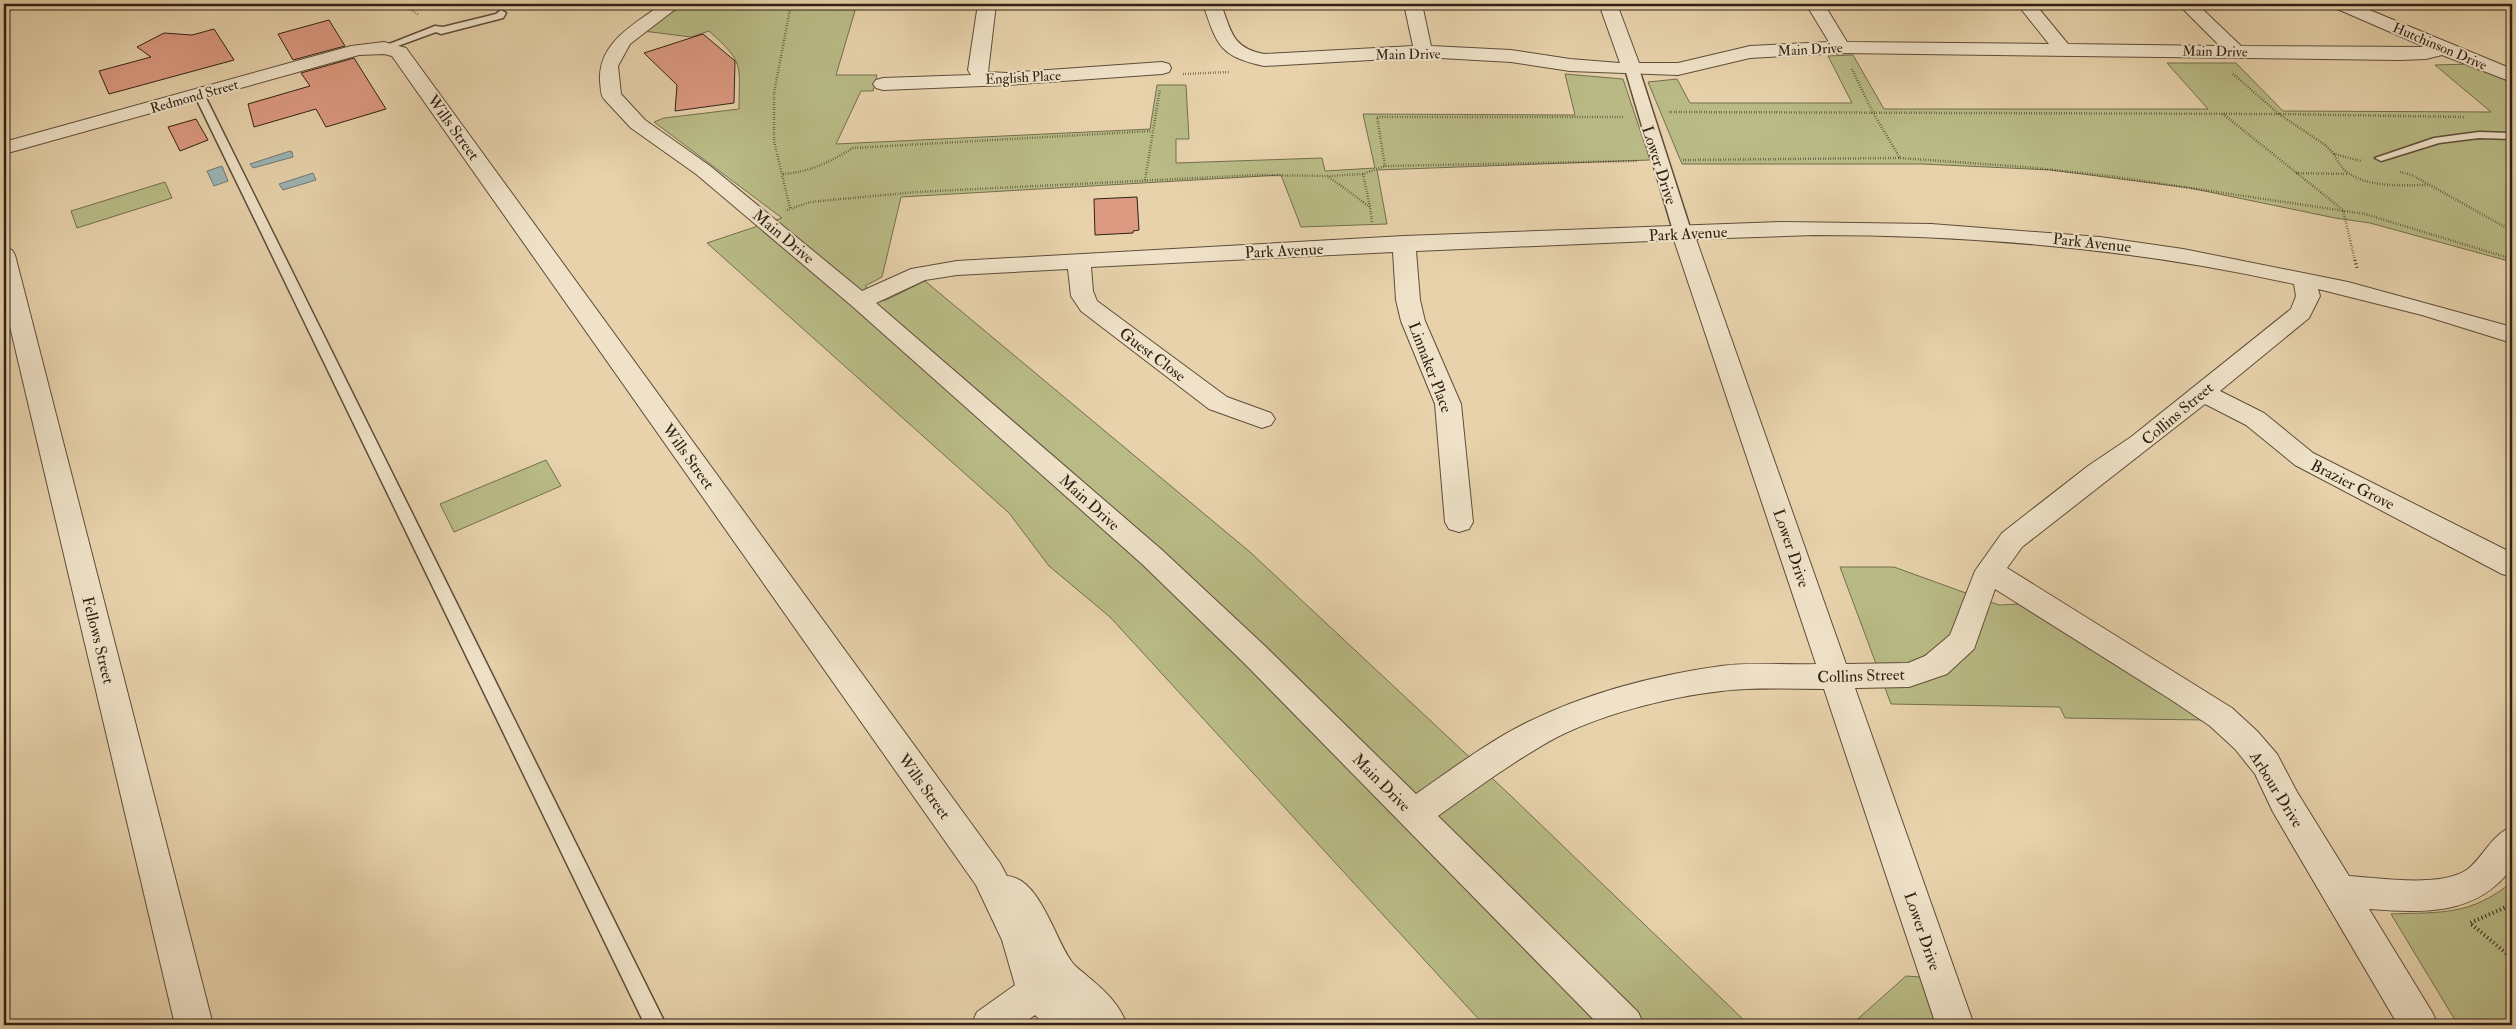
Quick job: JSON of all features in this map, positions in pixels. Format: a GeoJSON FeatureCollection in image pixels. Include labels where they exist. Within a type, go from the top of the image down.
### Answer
{"type":"FeatureCollection","features":[{"type":"Feature","properties":{"kind":"street","name":"Main Drive"},"geometry":{"type":"LineString","coordinates":[[673,4],[623,41],[609,66],[611,96],[638,124],[703,170],[860,301],[1152,557],[1255,656],[1625,1025]]}},
{"type":"Feature","properties":{"kind":"street"},"geometry":{"type":"LineString","coordinates":[[987,4],[976,70],[981,76],[991,79]]}},
{"type":"Feature","properties":{"kind":"street","name":"Main Drive"},"geometry":{"type":"LineString","coordinates":[[1212,4],[1228,46],[1245,57],[1274,59],[1424,51],[1511,56],[1570,65],[1632,69],[1678,68],[1750,52],[1842,47],[2400,54],[2426,53],[2444,49]]}},
{"type":"Feature","properties":{"kind":"street"},"geometry":{"type":"LineString","coordinates":[[1413,4],[1424,51]]}},
{"type":"Feature","properties":{"kind":"street"},"geometry":{"type":"LineString","coordinates":[[1608,4],[1632,69]]}},
{"type":"Feature","properties":{"kind":"street"},"geometry":{"type":"LineString","coordinates":[[1815,4],[1842,47]]}},
{"type":"Feature","properties":{"kind":"street"},"geometry":{"type":"LineString","coordinates":[[2026,4],[2063,50]]}},
{"type":"Feature","properties":{"kind":"street"},"geometry":{"type":"LineString","coordinates":[[2187,4],[2236,52]]}},
{"type":"Feature","properties":{"kind":"street","name":"Hutchinson Drive"},"geometry":{"type":"LineString","coordinates":[[2341,4],[2444,49],[2512,76]]}},
{"type":"Feature","properties":{"kind":"street","name":"Redmond Street"},"geometry":{"type":"LineString","coordinates":[[4,148],[345,54],[384,48]]}},
{"type":"Feature","properties":{"kind":"street","name":"Wills Street"},"geometry":{"type":"LineString","coordinates":[[384,48],[399,52],[410,65],[988,874],[1019,938],[1029,975],[1096,1007],[1108,1025]]}},
{"type":"Feature","properties":{"kind":"street","name":"Lower Drive"},"geometry":{"type":"LineString","coordinates":[[1632,69],[1644,113],[1683,234],[1955,1025]]}},
{"type":"Feature","properties":{"kind":"street","name":"English Place"},"geometry":{"type":"LineString","coordinates":[[883,84],[1162,72]]}},
{"type":"Feature","properties":{"kind":"street","name":"Park Avenue"},"geometry":{"type":"LineString","coordinates":[[860,301],[928,271],[1404,243],[1845,228],[2023,235],[2144,248],[2305,278],[2414,306],[2512,335]]}},
{"type":"Feature","properties":{"kind":"street","name":"Linnaker Place"},"geometry":{"type":"LineString","coordinates":[[1404,243],[1410,308],[1448,404],[1459,522]]}},
{"type":"Feature","properties":{"kind":"street","name":"Fellows Street"},"geometry":{"type":"LineString","coordinates":[[4,254],[194,1025]]}},
{"type":"Feature","properties":{"kind":"street","name":"Guest Close"},"geometry":{"type":"LineString","coordinates":[[1079,261],[1083,300],[1089,306],[1218,403],[1262,419]]}},
{"type":"Feature","properties":{"kind":"street","name":"Collins Street"},"geometry":{"type":"LineString","coordinates":[[1414,814],[1466,776],[1538,732],[1579,714],[1612,703],[1675,686],[1723,678],[1836,678],[1909,675],[1936,665],[1962,641],[1977,598],[2001,553],[2023,530],[2140,444],[2302,313],[2308,296],[2305,278]]}},
{"type":"Feature","properties":{"kind":"street","name":"Brazier Grove"},"geometry":{"type":"LineString","coordinates":[[2202,392],[2255,419],[2289,449],[2304,459],[2512,566]]}},
{"type":"Feature","properties":{"kind":"street","name":"Arbour Drive"},"geometry":{"type":"LineString","coordinates":[[1990,571],[2184,692],[2220,717],[2246,740],[2266,764],[2285,802],[2341,892],[2418,1025]]}},
{"type":"Feature","properties":{"kind":"street"},"geometry":{"type":"LineString","coordinates":[[2341,892],[2449,894],[2474,884],[2491,868],[2512,842]]}},
{"type":"Feature","properties":{"kind":"street"},"geometry":{"type":"LineString","coordinates":[[990,1025],[1048,983]]}},
{"type":"Feature","properties":{"kind":"street","name":"Wills Street"},"geometry":{"type":"LineString","coordinates":[[1048,983],[1070,1025]]}},
{"type":"Feature","properties":{"kind":"lane"},"geometry":{"type":"LineString","coordinates":[[384,48],[438,28],[441,31],[500,16],[501,13]]}},
{"type":"Feature","properties":{"kind":"lane"},"geometry":{"type":"LineString","coordinates":[[200,94],[656,1025]]}},
{"type":"Feature","properties":{"kind":"lane"},"geometry":{"type":"LineString","coordinates":[[2381,158],[2438,140],[2479,135],[2512,136]]}},
{"type":"Feature","properties":{"kind":"path"},"geometry":{"type":"LineString","coordinates":[[403,4],[421,16]]}},
{"type":"Feature","properties":{"kind":"path"},"geometry":{"type":"LineString","coordinates":[[791,4],[774,93],[774,141],[790,208],[810,202],[916,192],[1257,175],[1329,176],[1362,174],[1385,166],[1790,157],[1900,158],[2067,171],[2343,210],[2366,214],[2512,259]]}},
{"type":"Feature","properties":{"kind":"path"},"geometry":{"type":"LineString","coordinates":[[2206,51],[2279,114]]}},
{"type":"Feature","properties":{"kind":"path"},"geometry":{"type":"LineString","coordinates":[[1852,68],[1872,110],[1900,158]]}},
{"type":"Feature","properties":{"kind":"path"},"geometry":{"type":"LineString","coordinates":[[1145,180],[1162,72],[1238,72]]}},
{"type":"Feature","properties":{"kind":"path"},"geometry":{"type":"LineString","coordinates":[[1385,166],[1377,117],[1630,117],[1644,113],[1872,110],[2472,117]]}},
{"type":"Feature","properties":{"kind":"path"},"geometry":{"type":"LineString","coordinates":[[2222,113],[2343,210],[2359,278]]}},
{"type":"Feature","properties":{"kind":"path"},"geometry":{"type":"LineString","coordinates":[[783,174],[804,173],[820,168],[853,148],[1152,131]]}},
{"type":"Feature","properties":{"kind":"path"},"geometry":{"type":"LineString","coordinates":[[2334,154],[2335,160],[2347,174],[2360,181],[2429,185]]}},
{"type":"Feature","properties":{"kind":"path"},"geometry":{"type":"LineString","coordinates":[[2295,173],[2347,174]]}},
{"type":"Feature","properties":{"kind":"path"},"geometry":{"type":"LineString","coordinates":[[1362,174],[1370,207],[1372,226]]}},
{"type":"Feature","properties":{"kind":"path"},"geometry":{"type":"LineString","coordinates":[[1329,176],[1370,207]]}},
{"type":"Feature","properties":{"kind":"path"},"geometry":{"type":"LineString","coordinates":[[2512,909],[2506,907],[2470,923],[2512,958]]}},
{"type":"Feature","properties":{"kind":"green space"},"geometry":{"type":"Polygon","coordinates":[[[685,4],[857,4],[836,75],[877,75],[873,91],[861,91],[836,144],[1150,129],[1157,85],[1186,85],[1189,139],[1176,139],[1176,163],[1322,158],[1325,171],[1375,168],[1363,114],[1575,115],[1565,74],[1623,79],[1650,160],[1377,170],[1387,224],[1301,227],[1281,175],[901,197],[882,277],[865,286],[884,301],[925,281],[1250,552],[1510,795],[1749,1025],[1484,1025],[1110,617],[1049,566],[1009,513],[707,243],[782,218],[654,122],[664,118],[739,109],[738,65],[729,50],[709,31],[691,37],[643,31],[685,4]]]}},
{"type":"Feature","properties":{"kind":"green space"},"geometry":{"type":"Polygon","coordinates":[[[1853,55],[1884,109],[2208,109],[2167,63],[2236,63],[2283,111],[2491,112],[2435,65],[2469,64],[2512,81],[2512,262],[2370,223],[2335,218],[2190,188],[2051,170],[1922,164],[1682,164],[1648,82],[1677,79],[1690,103],[1852,103],[1828,56],[1853,55]]]}},
{"type":"Feature","properties":{"kind":"green space"},"geometry":{"type":"Polygon","coordinates":[[[165,182],[172,198],[77,228],[71,211],[165,182]]]}},
{"type":"Feature","properties":{"kind":"green space"},"geometry":{"type":"Polygon","coordinates":[[[546,460],[561,486],[454,532],[440,504],[546,460]]]}},
{"type":"Feature","properties":{"kind":"green space"},"geometry":{"type":"Polygon","coordinates":[[[1840,567],[1894,567],[1999,605],[2019,604],[2031,609],[2204,720],[2065,718],[2060,707],[1891,704],[1840,567]]]}},
{"type":"Feature","properties":{"kind":"green space"},"geometry":{"type":"Polygon","coordinates":[[[2512,882],[2512,1025],[2458,1025],[2391,914],[2441,912],[2469,907],[2497,893],[2512,882]]]}},
{"type":"Feature","properties":{"kind":"green space"},"geometry":{"type":"Polygon","coordinates":[[[1906,976],[1920,977],[1936,1025],[1851,1025],[1906,976]]]}},
{"type":"Feature","properties":{"kind":"water"},"geometry":{"type":"Polygon","coordinates":[[[290,151],[293,157],[253,168],[250,164],[290,151]]]}},
{"type":"Feature","properties":{"kind":"water"},"geometry":{"type":"Polygon","coordinates":[[[222,166],[228,181],[214,186],[207,171],[222,166]]]}},
{"type":"Feature","properties":{"kind":"water"},"geometry":{"type":"Polygon","coordinates":[[[313,173],[316,180],[283,190],[279,184],[313,173]]]}},
{"type":"Feature","properties":{"kind":"building"},"geometry":{"type":"Polygon","coordinates":[[[329,20],[345,46],[293,60],[278,34],[329,20]]]}},
{"type":"Feature","properties":{"kind":"building"},"geometry":{"type":"Polygon","coordinates":[[[214,29],[234,60],[109,94],[99,71],[151,57],[137,47],[164,33],[192,35],[214,29]]]}},
{"type":"Feature","properties":{"kind":"building"},"geometry":{"type":"Polygon","coordinates":[[[703,34],[735,61],[734,103],[675,111],[677,85],[644,53],[703,34]]]}},
{"type":"Feature","properties":{"kind":"building"},"geometry":{"type":"Polygon","coordinates":[[[354,58],[386,109],[326,127],[316,109],[254,127],[248,104],[310,86],[301,73],[354,58]]]}},
{"type":"Feature","properties":{"kind":"building"},"geometry":{"type":"Polygon","coordinates":[[[196,119],[208,140],[180,151],[168,127],[196,119]]]}},
{"type":"Feature","properties":{"kind":"building"},"geometry":{"type":"Polygon","coordinates":[[[1137,197],[1139,230],[1133,231],[1133,233],[1095,235],[1094,199],[1137,197]]]}}]}
